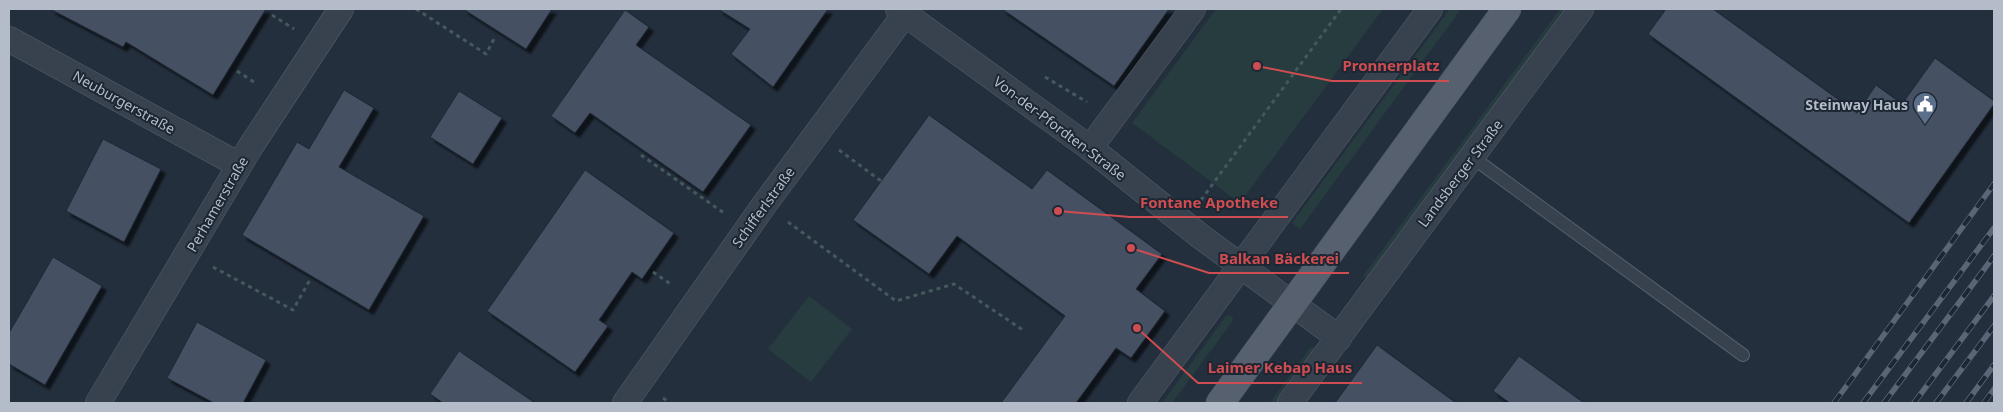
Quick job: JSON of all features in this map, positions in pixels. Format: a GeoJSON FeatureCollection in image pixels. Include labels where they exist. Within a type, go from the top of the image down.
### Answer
{"type":"FeatureCollection","features":[{"type":"Feature","properties":{"kind":"main road"},"geometry":{"type":"LineString","coordinates":[[1220,403],[1507,9]]}},
{"type":"Feature","properties":{"kind":"street","name":"Perhamerstraße"},"geometry":{"type":"LineString","coordinates":[[98,403],[239,165],[341,9]]}},
{"type":"Feature","properties":{"kind":"street"},"geometry":{"type":"LineString","coordinates":[[1090,148],[1193,9]]}},
{"type":"Feature","properties":{"kind":"street"},"geometry":{"type":"LineString","coordinates":[[1140,403],[1430,9]]}},
{"type":"Feature","properties":{"kind":"street","name":"Landsberger Straße"},"geometry":{"type":"LineString","coordinates":[[1290,403],[1581,9]]}},
{"type":"Feature","properties":{"kind":"street","name":"Von-der-Pfordten-Straße"},"geometry":{"type":"LineString","coordinates":[[901,11],[1090,148],[1182,222],[1292,304]]}},
{"type":"Feature","properties":{"kind":"street","name":"Schifferlstraße"},"geometry":{"type":"LineString","coordinates":[[625,403],[901,11]]}},
{"type":"Feature","properties":{"kind":"street","name":"Neuburgerstraße"},"geometry":{"type":"LineString","coordinates":[[9,39],[239,165]]}},
{"type":"Feature","properties":{"kind":"street"},"geometry":{"type":"LineString","coordinates":[[1292,304],[1339,338]]}},
{"type":"Feature","properties":{"kind":"lane"},"geometry":{"type":"LineString","coordinates":[[1472,157],[1743,356]]}},
{"type":"Feature","properties":{"kind":"path"},"geometry":{"type":"LineString","coordinates":[[416,9],[486,54],[496,38]]}},
{"type":"Feature","properties":{"kind":"path"},"geometry":{"type":"LineString","coordinates":[[1182,222],[1207,193],[1341,9]]}},
{"type":"Feature","properties":{"kind":"path"},"geometry":{"type":"LineString","coordinates":[[838,150],[882,181]]}},
{"type":"Feature","properties":{"kind":"path"},"geometry":{"type":"LineString","coordinates":[[642,155],[747,229]]}},
{"type":"Feature","properties":{"kind":"path"},"geometry":{"type":"LineString","coordinates":[[764,204],[896,301],[954,284],[1023,330]]}},
{"type":"Feature","properties":{"kind":"path"},"geometry":{"type":"LineString","coordinates":[[188,253],[293,310],[311,278]]}},
{"type":"Feature","properties":{"kind":"green space"},"geometry":{"type":"Polygon","coordinates":[[[1216,9],[1383,9],[1240,203],[1132,123],[1216,9]]]}},
{"type":"Feature","properties":{"kind":"green space"},"geometry":{"type":"Polygon","coordinates":[[[1450,9],[1461,9],[1300,229],[1292,223],[1450,9]]]}},
{"type":"Feature","properties":{"kind":"green space"},"geometry":{"type":"Polygon","coordinates":[[[1560,9],[1571,9],[1370,281],[1363,276],[1560,9]]]}},
{"type":"Feature","properties":{"kind":"green space"},"geometry":{"type":"Polygon","coordinates":[[[809,296],[852,329],[811,382],[768,349],[809,296]]]}},
{"type":"Feature","properties":{"kind":"green space"},"geometry":{"type":"Polygon","coordinates":[[[1229,315],[1233,318],[1232,322],[1172,403],[1162,403],[1226,316],[1229,315]]]}},
{"type":"Feature","properties":{"kind":"green space"},"geometry":{"type":"Polygon","coordinates":[[[1310,348],[1316,349],[1281,403],[1270,403],[1310,348]]]}},
{"type":"Feature","properties":{"kind":"building"},"geometry":{"type":"Polygon","coordinates":[[[50,9],[266,9],[213,95],[126,42],[123,47],[50,9]]]}},
{"type":"Feature","properties":{"kind":"building"},"geometry":{"type":"Polygon","coordinates":[[[463,9],[552,9],[526,49],[463,9]]]}},
{"type":"Feature","properties":{"kind":"building"},"geometry":{"type":"Polygon","coordinates":[[[718,9],[828,9],[773,87],[731,54],[750,29],[718,9]]]}},
{"type":"Feature","properties":{"kind":"building"},"geometry":{"type":"Polygon","coordinates":[[[1002,9],[1169,9],[1114,86],[1002,9]]]}},
{"type":"Feature","properties":{"kind":"building"},"geometry":{"type":"Polygon","coordinates":[[[1666,9],[1713,9],[1857,113],[1876,85],[1902,104],[1935,58],[1994,101],[1994,104],[1909,223],[1648,34],[1666,9]]]}},
{"type":"Feature","properties":{"kind":"building"},"geometry":{"type":"Polygon","coordinates":[[[625,10],[649,27],[636,45],[751,125],[703,192],[590,113],[575,133],[551,116],[625,10]]]}},
{"type":"Feature","properties":{"kind":"building"},"geometry":{"type":"Polygon","coordinates":[[[344,90],[374,108],[339,167],[424,216],[369,310],[242,235],[297,142],[309,149],[344,90]]]}},
{"type":"Feature","properties":{"kind":"building"},"geometry":{"type":"Polygon","coordinates":[[[459,91],[502,118],[473,164],[430,137],[459,91]]]}},
{"type":"Feature","properties":{"kind":"building"},"geometry":{"type":"Polygon","coordinates":[[[929,115],[1032,189],[1047,170],[1162,254],[1136,289],[1165,311],[1131,358],[1116,348],[1076,403],[1001,403],[1065,316],[957,236],[929,274],[853,220],[929,115]]]}},
{"type":"Feature","properties":{"kind":"building"},"geometry":{"type":"Polygon","coordinates":[[[103,139],[161,169],[124,242],[66,211],[103,139]]]}},
{"type":"Feature","properties":{"kind":"building"},"geometry":{"type":"Polygon","coordinates":[[[585,170],[674,233],[642,279],[632,272],[599,320],[608,326],[575,372],[487,311],[585,170]]]}},
{"type":"Feature","properties":{"kind":"building"},"geometry":{"type":"Polygon","coordinates":[[[53,257],[102,286],[45,385],[9,364],[9,333],[53,257]]]}},
{"type":"Feature","properties":{"kind":"building"},"geometry":{"type":"Polygon","coordinates":[[[197,322],[266,360],[243,403],[214,403],[167,378],[197,322]]]}},
{"type":"Feature","properties":{"kind":"building"},"geometry":{"type":"Polygon","coordinates":[[[1377,345],[1456,403],[1335,403],[1377,345]]]}},
{"type":"Feature","properties":{"kind":"building"},"geometry":{"type":"Polygon","coordinates":[[[459,351],[535,403],[443,403],[430,394],[459,351]]]}},
{"type":"Feature","properties":{"kind":"building"},"geometry":{"type":"Polygon","coordinates":[[[1519,356],[1584,403],[1510,403],[1493,391],[1519,356]]]}},
{"type":"Feature","properties":{"kind":"railway"},"geometry":{"type":"LineString","coordinates":[[1834,403],[1994,184]]}},
{"type":"Feature","properties":{"kind":"railway"},"geometry":{"type":"LineString","coordinates":[[1863,403],[1994,228]]}},
{"type":"Feature","properties":{"kind":"railway"},"geometry":{"type":"LineString","coordinates":[[1884,403],[1994,256]]}},
{"type":"Feature","properties":{"kind":"railway"},"geometry":{"type":"LineString","coordinates":[[1914,403],[1994,296]]}},
{"type":"Feature","properties":{"kind":"railway"},"geometry":{"type":"LineString","coordinates":[[1936,403],[1994,326]]}},
{"type":"Feature","properties":{"kind":"railway"},"geometry":{"type":"LineString","coordinates":[[1966,403],[1994,365]]}},
{"type":"Feature","properties":{"kind":"railway"},"geometry":{"type":"LineString","coordinates":[[1984,403],[1994,389]]}},
{"type":"Feature","properties":{"kind":"place","name":"Pronnerplatz"},"geometry":{"type":"Point","coordinates":[1257,66]}},
{"type":"Feature","properties":{"kind":"place","name":"Steinway Haus"},"geometry":{"type":"Point","coordinates":[1925,125]}},
{"type":"Feature","properties":{"kind":"place","name":"Fontane Apotheke"},"geometry":{"type":"Point","coordinates":[1058,211]}},
{"type":"Feature","properties":{"kind":"place","name":"Balkan Bäckerei"},"geometry":{"type":"Point","coordinates":[1131,248]}},
{"type":"Feature","properties":{"kind":"place","name":"Laimer Kebap Haus"},"geometry":{"type":"Point","coordinates":[1137,328]}}]}
